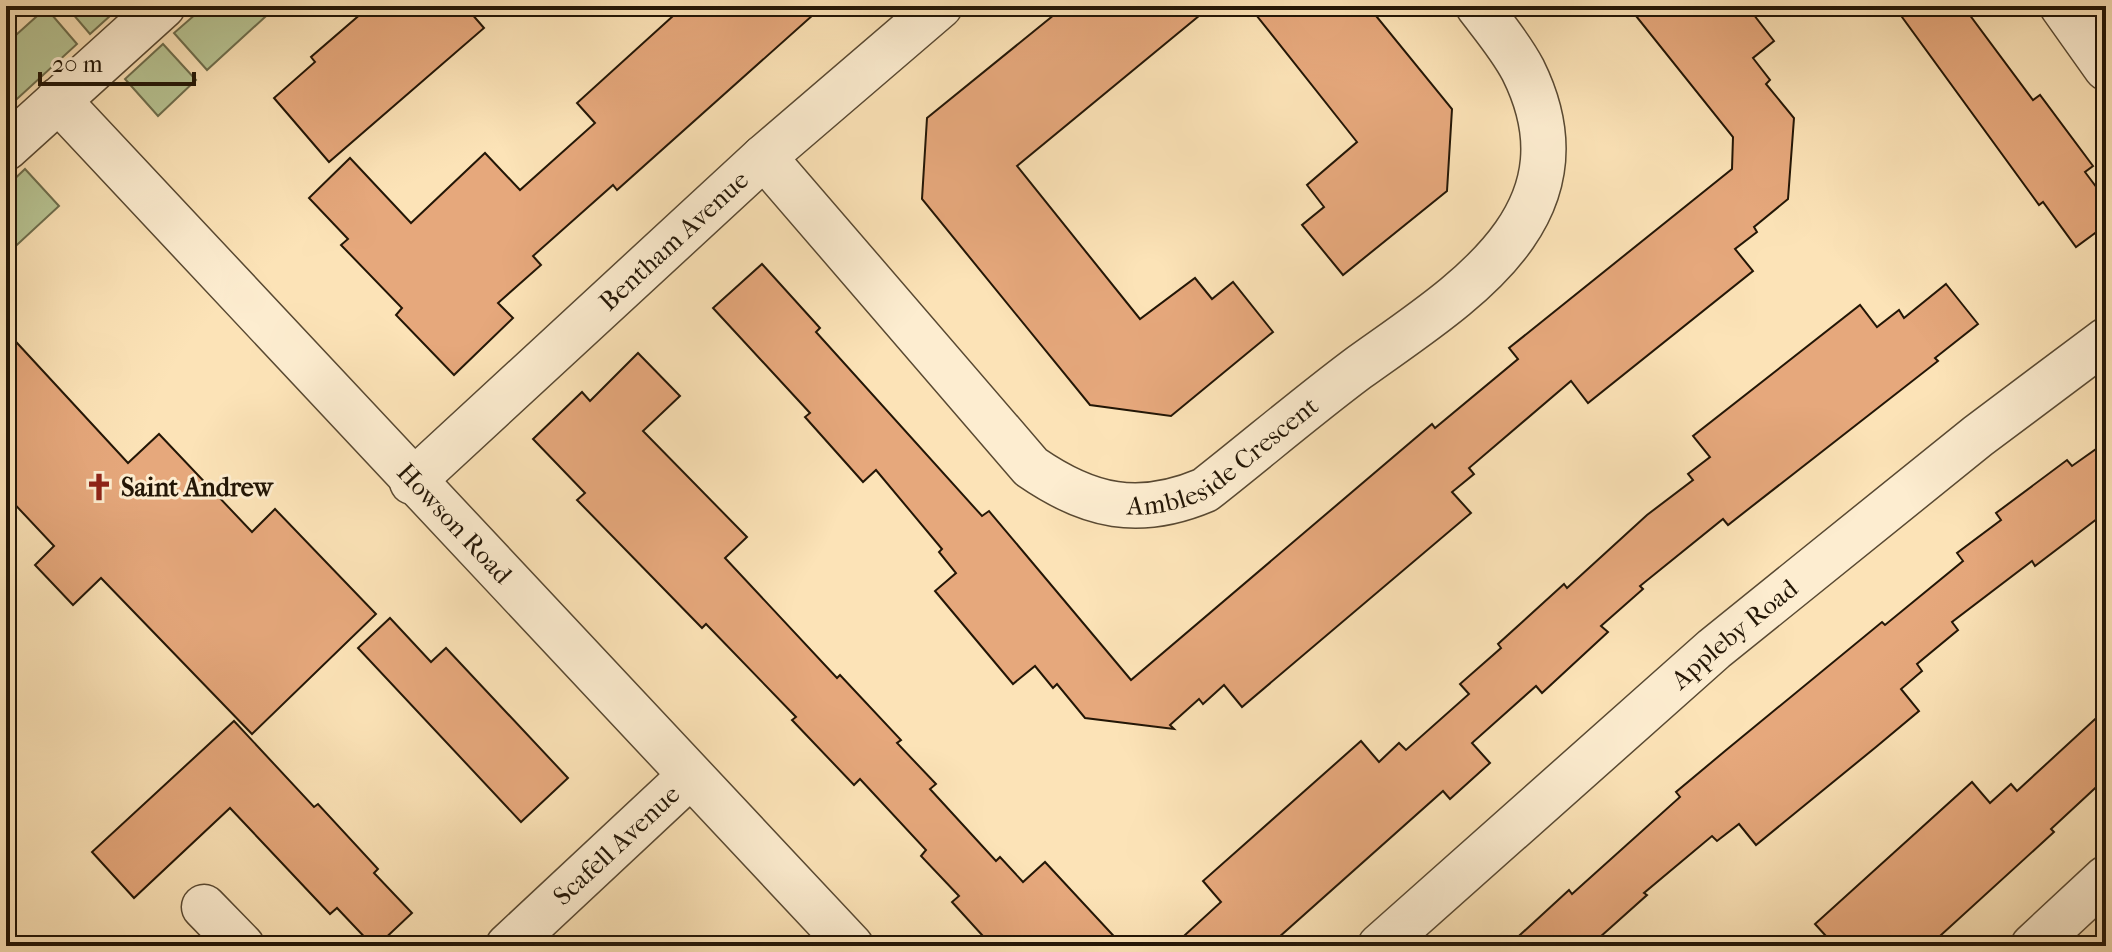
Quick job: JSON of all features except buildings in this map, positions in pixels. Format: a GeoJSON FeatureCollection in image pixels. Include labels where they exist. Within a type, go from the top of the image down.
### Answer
{"type":"FeatureCollection","features":[{"type":"Feature","properties":{"kind":"street"},"geometry":{"type":"LineString","coordinates":[[6,148],[163,6]]}},
{"type":"Feature","properties":{"kind":"street","name":"Bentham Avenue"},"geometry":{"type":"LineString","coordinates":[[412,482],[764,157],[940,6]]}},
{"type":"Feature","properties":{"kind":"street","name":"Ambleside Crescent"},"geometry":{"type":"LineString","coordinates":[[764,157],[1031,467],[1084,498],[1112,505],[1145,507],[1176,503],[1205,490],[1355,371],[1435,314],[1514,241],[1530,215],[1539,184],[1542,155],[1534,97],[1512,50],[1478,6]]}},
{"type":"Feature","properties":{"kind":"street"},"geometry":{"type":"LineString","coordinates":[[2062,6],[2106,68]]}},
{"type":"Feature","properties":{"kind":"street","name":"Howson Road"},"geometry":{"type":"LineString","coordinates":[[58,100],[412,482],[851,946]]}},
{"type":"Feature","properties":{"kind":"street","name":"Appleby Road"},"geometry":{"type":"LineString","coordinates":[[1380,946],[1714,649],[1978,436],[2106,340]]}},
{"type":"Feature","properties":{"kind":"street","name":"Scafell Avenue"},"geometry":{"type":"LineString","coordinates":[[508,946],[690,776]]}},
{"type":"Feature","properties":{"kind":"street"},"geometry":{"type":"LineString","coordinates":[[2033,946],[2106,878]]}},
{"type":"Feature","properties":{"kind":"street"},"geometry":{"type":"LineString","coordinates":[[204,907],[242,946]]}},
{"type":"Feature","properties":{"kind":"green space"},"geometry":{"type":"Polygon","coordinates":[[[66,6],[121,6],[90,34],[66,6]]]}},
{"type":"Feature","properties":{"kind":"green space"},"geometry":{"type":"Polygon","coordinates":[[[205,6],[277,6],[207,70],[174,33],[205,6]]]}},
{"type":"Feature","properties":{"kind":"green space"},"geometry":{"type":"Polygon","coordinates":[[[46,8],[77,44],[6,109],[6,44],[46,8]]]}},
{"type":"Feature","properties":{"kind":"green space"},"geometry":{"type":"Polygon","coordinates":[[[163,44],[196,80],[158,116],[125,79],[163,44]]]}},
{"type":"Feature","properties":{"kind":"green space"},"geometry":{"type":"Polygon","coordinates":[[[25,169],[59,206],[6,255],[6,187],[25,169]]]}},
{"type":"Feature","properties":{"kind":"place","name":"Saint Andrew"},"geometry":{"type":"Point","coordinates":[99,487]}}]}
